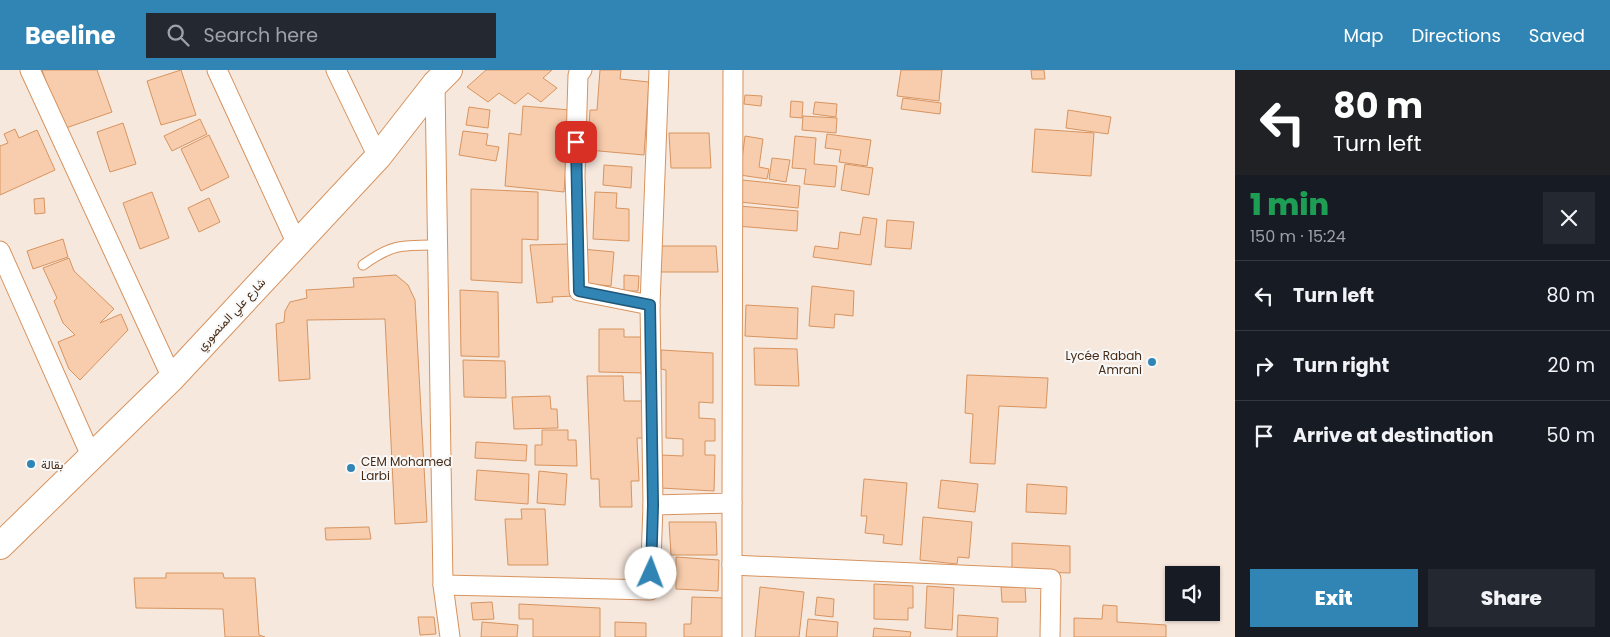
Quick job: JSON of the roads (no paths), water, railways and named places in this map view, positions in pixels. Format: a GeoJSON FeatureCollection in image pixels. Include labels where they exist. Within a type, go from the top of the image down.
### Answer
{"type":"FeatureCollection","features":[{"type":"Feature","properties":{"kind":"main road","name":"شارع علي المنصوري"},"geometry":{"type":"LineString","coordinates":[[0,546],[172,378],[378,157],[442,77]]}},
{"type":"Feature","properties":{"kind":"street"},"geometry":{"type":"LineString","coordinates":[[30,70],[172,378]]}},
{"type":"Feature","properties":{"kind":"street"},"geometry":{"type":"LineString","coordinates":[[217,70],[297,244]]}},
{"type":"Feature","properties":{"kind":"street"},"geometry":{"type":"LineString","coordinates":[[336,70],[378,157]]}},
{"type":"Feature","properties":{"kind":"street"},"geometry":{"type":"LineString","coordinates":[[582,70],[578,75],[575,176],[579,291],[650,305]]}},
{"type":"Feature","properties":{"kind":"street"},"geometry":{"type":"LineString","coordinates":[[443,585],[650,590],[653,505],[650,305],[658,70]]}},
{"type":"Feature","properties":{"kind":"street"},"geometry":{"type":"LineString","coordinates":[[732,637],[733,70]]}},
{"type":"Feature","properties":{"kind":"street"},"geometry":{"type":"LineString","coordinates":[[442,77],[438,245],[443,585],[450,637]]}},
{"type":"Feature","properties":{"kind":"street"},"geometry":{"type":"LineString","coordinates":[[0,252],[92,458]]}},
{"type":"Feature","properties":{"kind":"street"},"geometry":{"type":"LineString","coordinates":[[653,505],[732,503]]}},
{"type":"Feature","properties":{"kind":"street"},"geometry":{"type":"LineString","coordinates":[[732,565],[1051,579],[1050,637]]}},
{"type":"Feature","properties":{"kind":"lane"},"geometry":{"type":"LineString","coordinates":[[363,266],[384,250],[410,245],[438,245]]}},
{"type":"Feature","properties":{"kind":"place","name":"Lycée Rabah Amrani"},"geometry":{"type":"Point","coordinates":[1152,362]}},
{"type":"Feature","properties":{"kind":"place","name":"بقالة"},"geometry":{"type":"Point","coordinates":[31,464]}},
{"type":"Feature","properties":{"kind":"place","name":"CEM Mohamed Larbi"},"geometry":{"type":"Point","coordinates":[351,468]}}]}
